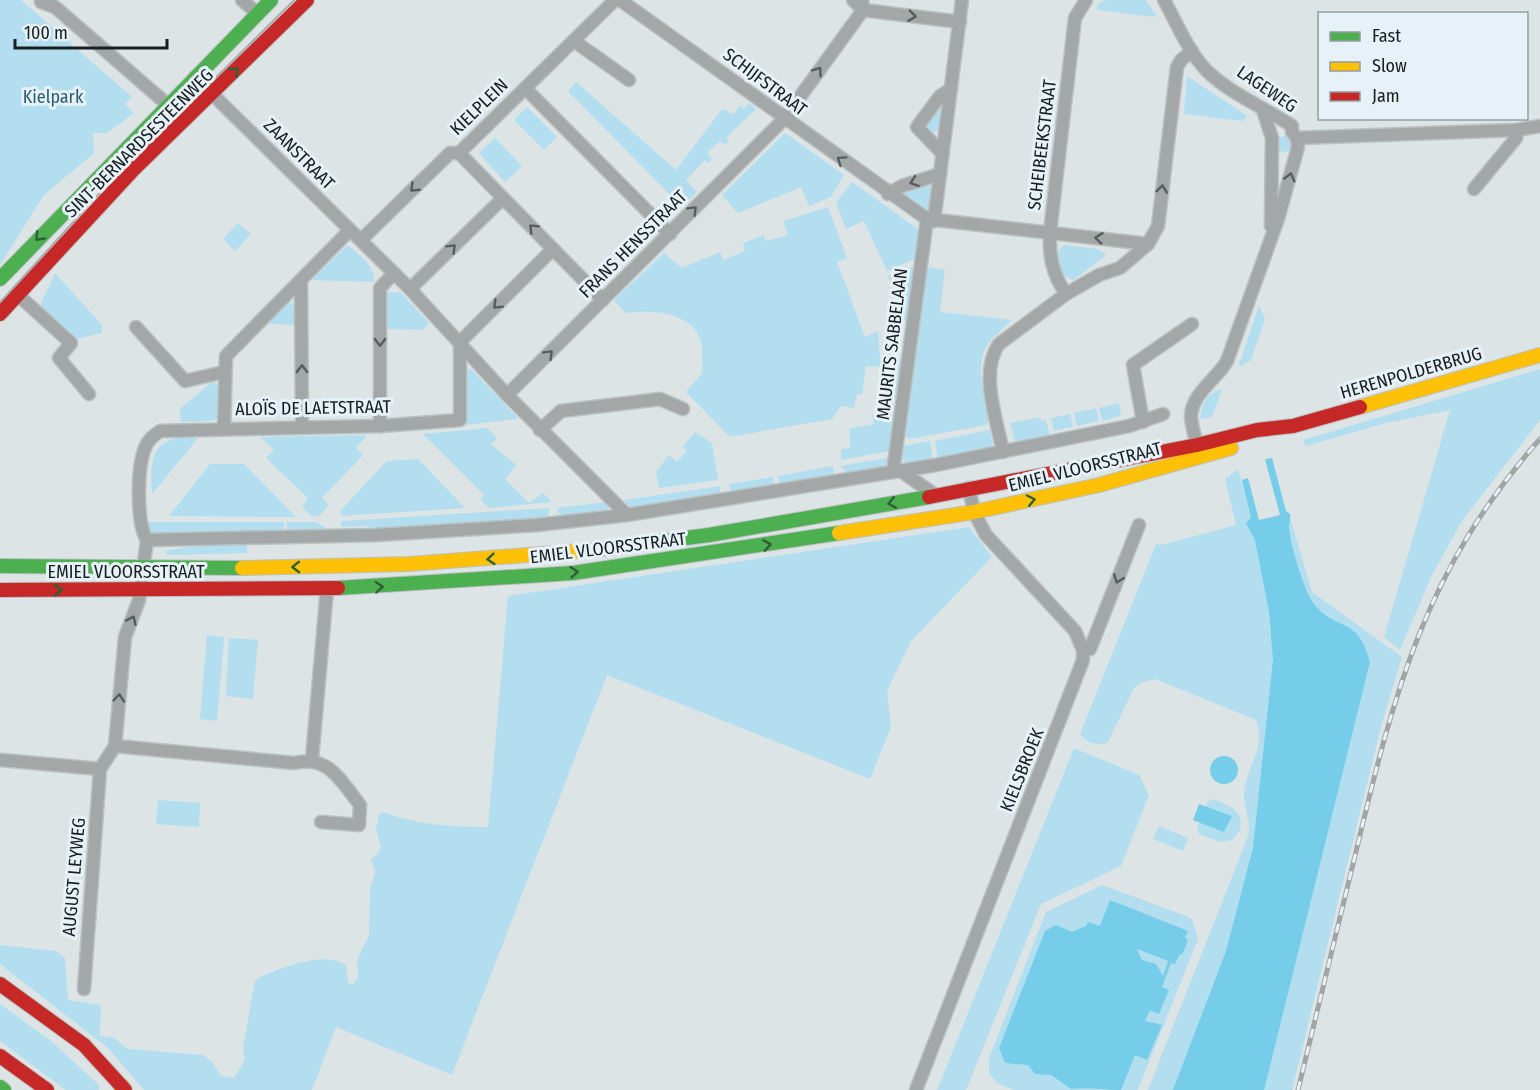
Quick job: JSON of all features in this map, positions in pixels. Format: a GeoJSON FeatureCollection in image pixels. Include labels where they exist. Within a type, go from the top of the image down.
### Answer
{"type":"FeatureCollection","features":[{"type":"Feature","properties":{"kind":"main road","name":"SINT-BERNARDSESTEENWEG"},"geometry":{"type":"LineString","coordinates":[[0,279],[271,0]]}},
{"type":"Feature","properties":{"kind":"main road","name":"SINT-BERNARDSESTEENWEG"},"geometry":{"type":"LineString","coordinates":[[0,314],[134,170],[307,0]]}},
{"type":"Feature","properties":{"kind":"main road","name":"HERENPOLDERBRUG"},"geometry":{"type":"LineString","coordinates":[[1198,451],[1257,430],[1293,426],[1540,356]]}},
{"type":"Feature","properties":{"kind":"main road","name":"EMIEL VLOORSSTRAAT"},"geometry":{"type":"LineString","coordinates":[[0,566],[340,567],[547,554],[694,536],[1198,451]]}},
{"type":"Feature","properties":{"kind":"main road","name":"EMIEL VLOORSSTRAAT"},"geometry":{"type":"LineString","coordinates":[[0,590],[327,589],[585,571],[974,512],[1099,485],[1198,451]]}},
{"type":"Feature","properties":{"kind":"main road"},"geometry":{"type":"LineString","coordinates":[[0,984],[61,1028],[90,1053],[123,1089]]}},
{"type":"Feature","properties":{"kind":"main road"},"geometry":{"type":"LineString","coordinates":[[0,1056],[47,1090]]}},
{"type":"Feature","properties":{"kind":"main road"},"geometry":{"type":"LineString","coordinates":[[0,1062],[28,1090]]}},
{"type":"Feature","properties":{"kind":"main road"},"geometry":{"type":"LineString","coordinates":[[0,1087],[4,1090]]}},
{"type":"Feature","properties":{"kind":"street"},"geometry":{"type":"LineString","coordinates":[[242,0],[258,14]]}},
{"type":"Feature","properties":{"kind":"street","name":"KIELPLEIN"},"geometry":{"type":"LineString","coordinates":[[361,240],[450,153],[459,153],[615,0]]}},
{"type":"Feature","properties":{"kind":"street","name":"SCHIJFSTRAAT"},"geometry":{"type":"LineString","coordinates":[[620,0],[888,194],[931,220]]}},
{"type":"Feature","properties":{"kind":"street"},"geometry":{"type":"LineString","coordinates":[[853,0],[862,5],[960,22]]}},
{"type":"Feature","properties":{"kind":"street","name":"MAURITS SABBELAAN"},"geometry":{"type":"LineString","coordinates":[[897,472],[931,220],[943,154],[962,0]]}},
{"type":"Feature","properties":{"kind":"street","name":"SCHEIBEEKSTRAAT"},"geometry":{"type":"LineString","coordinates":[[1066,294],[1055,278],[1051,264],[1050,232],[1075,18],[1085,0]]}},
{"type":"Feature","properties":{"kind":"street","name":"LAGEWEG"},"geometry":{"type":"LineString","coordinates":[[1164,0],[1192,51],[1208,71],[1263,110],[1292,126],[1295,135],[1518,130],[1540,126]]}},
{"type":"Feature","properties":{"kind":"street"},"geometry":{"type":"LineString","coordinates":[[41,2],[55,7],[168,105]]}},
{"type":"Feature","properties":{"kind":"street","name":"FRANS HENSSTRAAT"},"geometry":{"type":"LineString","coordinates":[[507,395],[784,119],[862,5]]}},
{"type":"Feature","properties":{"kind":"street"},"geometry":{"type":"LineString","coordinates":[[574,41],[628,80]]}},
{"type":"Feature","properties":{"kind":"street"},"geometry":{"type":"LineString","coordinates":[[1003,452],[989,372],[992,353],[999,344],[1066,294],[1099,275],[1120,268],[1148,244],[1158,226],[1177,67],[1180,60],[1192,51]]}},
{"type":"Feature","properties":{"kind":"street","name":"ZAANSTRAAT"},"geometry":{"type":"LineString","coordinates":[[195,77],[394,273],[507,395],[627,515]]}},
{"type":"Feature","properties":{"kind":"street"},"geometry":{"type":"LineString","coordinates":[[525,88],[670,234]]}},
{"type":"Feature","properties":{"kind":"street"},"geometry":{"type":"LineString","coordinates":[[943,154],[917,127],[940,96],[951,89]]}},
{"type":"Feature","properties":{"kind":"street"},"geometry":{"type":"LineString","coordinates":[[1263,110],[1269,122],[1272,143],[1273,194],[1269,242]]}},
{"type":"Feature","properties":{"kind":"street"},"geometry":{"type":"LineString","coordinates":[[1474,189],[1516,138],[1518,130]]}},
{"type":"Feature","properties":{"kind":"street"},"geometry":{"type":"LineString","coordinates":[[1198,451],[1191,419],[1194,403],[1197,396],[1219,376],[1227,361],[1285,198],[1296,151],[1295,135],[1279,131],[1272,143]]}},
{"type":"Feature","properties":{"kind":"street"},"geometry":{"type":"LineString","coordinates":[[1272,143],[1282,156],[1289,156],[1296,151]]}},
{"type":"Feature","properties":{"kind":"street"},"geometry":{"type":"LineString","coordinates":[[459,153],[603,300]]}},
{"type":"Feature","properties":{"kind":"street"},"geometry":{"type":"LineString","coordinates":[[888,194],[902,186],[940,174]]}},
{"type":"Feature","properties":{"kind":"street"},"geometry":{"type":"LineString","coordinates":[[410,290],[503,198]]}},
{"type":"Feature","properties":{"kind":"street"},"geometry":{"type":"LineString","coordinates":[[931,220],[1148,244]]}},
{"type":"Feature","properties":{"kind":"street"},"geometry":{"type":"LineString","coordinates":[[224,428],[226,356],[350,230]]}},
{"type":"Feature","properties":{"kind":"street"},"geometry":{"type":"LineString","coordinates":[[460,342],[553,249]]}},
{"type":"Feature","properties":{"kind":"street"},"geometry":{"type":"LineString","coordinates":[[380,426],[380,288],[394,273]]}},
{"type":"Feature","properties":{"kind":"street"},"geometry":{"type":"LineString","coordinates":[[301,282],[303,427]]}},
{"type":"Feature","properties":{"kind":"street"},"geometry":{"type":"LineString","coordinates":[[18,295],[71,343],[59,357],[89,394]]}},
{"type":"Feature","properties":{"kind":"street","name":"EMIEL VLOORSSTRAAT"},"geometry":{"type":"LineString","coordinates":[[1143,422],[1133,365],[1192,324]]}},
{"type":"Feature","properties":{"kind":"street"},"geometry":{"type":"LineString","coordinates":[[136,327],[186,381],[224,372]]}},
{"type":"Feature","properties":{"kind":"street","name":"ALOÏS DE LAETSTRAAT"},"geometry":{"type":"LineString","coordinates":[[147,540],[140,519],[141,461],[150,438],[166,429],[380,426],[460,420],[460,342]]}},
{"type":"Feature","properties":{"kind":"street"},"geometry":{"type":"LineString","coordinates":[[540,429],[561,411],[660,399],[683,409]]}},
{"type":"Feature","properties":{"kind":"street","name":"EMIEL VLOORSSTRAAT"},"geometry":{"type":"LineString","coordinates":[[144,568],[147,540],[376,535],[627,515],[897,472],[1143,422],[1163,414]]}},
{"type":"Feature","properties":{"kind":"street"},"geometry":{"type":"LineString","coordinates":[[897,472],[935,495]]}},
{"type":"Feature","properties":{"kind":"street"},"geometry":{"type":"LineString","coordinates":[[969,488],[974,512],[986,535],[1075,631],[1083,650],[1090,649],[1139,525]]}},
{"type":"Feature","properties":{"kind":"street","name":"AUGUST LEYWEG"},"geometry":{"type":"LineString","coordinates":[[84,988],[100,769],[115,746],[125,637],[135,613],[144,568]]}},
{"type":"Feature","properties":{"kind":"street"},"geometry":{"type":"LineString","coordinates":[[312,759],[327,589]]}},
{"type":"Feature","properties":{"kind":"street","name":"KIELSBROEK"},"geometry":{"type":"LineString","coordinates":[[916,1090],[1074,689],[1083,660],[1083,650]]}},
{"type":"Feature","properties":{"kind":"street"},"geometry":{"type":"LineString","coordinates":[[115,746],[294,763],[312,759],[328,767],[360,805],[359,825],[321,822]]}},
{"type":"Feature","properties":{"kind":"street"},"geometry":{"type":"LineString","coordinates":[[1,760],[100,769]]}},
{"type":"Feature","properties":{"kind":"green space","name":"Kielpark"},"geometry":{"type":"Polygon","coordinates":[[[0,0],[21,0],[132,97],[125,104],[134,113],[107,133],[93,133],[94,153],[44,195],[0,265],[0,0]]]}},
{"type":"Feature","properties":{"kind":"green space"},"geometry":{"type":"Polygon","coordinates":[[[1106,0],[1146,0],[1156,15],[1154,17],[1097,10],[1098,4],[1106,0]]]}},
{"type":"Feature","properties":{"kind":"green space"},"geometry":{"type":"Polygon","coordinates":[[[1187,76],[1247,116],[1243,121],[1184,114],[1187,76]]]}},
{"type":"Feature","properties":{"kind":"green space"},"geometry":{"type":"Polygon","coordinates":[[[576,82],[676,170],[722,109],[734,114],[740,105],[744,109],[749,103],[756,109],[726,138],[729,141],[725,145],[720,141],[707,153],[712,159],[708,163],[705,160],[686,180],[697,192],[682,207],[568,91],[576,82]]]}},
{"type":"Feature","properties":{"kind":"green space"},"geometry":{"type":"Polygon","coordinates":[[[527,107],[557,137],[544,150],[514,120],[527,107]]]}},
{"type":"Feature","properties":{"kind":"green space"},"geometry":{"type":"Polygon","coordinates":[[[938,107],[941,111],[939,129],[934,133],[926,126],[938,107]]]}},
{"type":"Feature","properties":{"kind":"green space"},"geometry":{"type":"Polygon","coordinates":[[[785,133],[844,175],[831,197],[809,206],[801,187],[738,213],[722,195],[785,133]]]}},
{"type":"Feature","properties":{"kind":"green space"},"geometry":{"type":"Polygon","coordinates":[[[1285,136],[1293,144],[1285,152],[1277,144],[1285,136]]]}},
{"type":"Feature","properties":{"kind":"green space"},"geometry":{"type":"Polygon","coordinates":[[[495,138],[522,166],[505,182],[479,153],[495,138]]]}},
{"type":"Feature","properties":{"kind":"green space"},"geometry":{"type":"Polygon","coordinates":[[[852,182],[922,232],[919,257],[887,271],[864,221],[846,229],[836,203],[852,182]]]}},
{"type":"Feature","properties":{"kind":"green space"},"geometry":{"type":"Polygon","coordinates":[[[926,184],[932,188],[930,208],[926,212],[905,195],[906,191],[926,184]]]}},
{"type":"Feature","properties":{"kind":"green space"},"geometry":{"type":"Polygon","coordinates":[[[828,207],[847,258],[837,262],[865,337],[878,331],[880,358],[887,360],[889,354],[902,359],[897,399],[888,398],[892,368],[866,366],[862,395],[857,394],[854,408],[841,406],[832,419],[730,437],[686,392],[702,373],[702,344],[693,328],[686,321],[667,314],[626,313],[614,300],[664,253],[682,268],[720,252],[723,260],[745,251],[743,243],[764,235],[766,241],[788,235],[783,221],[828,207]]]}},
{"type":"Feature","properties":{"kind":"green space"},"geometry":{"type":"Polygon","coordinates":[[[238,223],[251,234],[235,251],[223,239],[238,223]]]}},
{"type":"Feature","properties":{"kind":"green space"},"geometry":{"type":"Polygon","coordinates":[[[1064,245],[1098,249],[1106,255],[1074,280],[1060,275],[1056,253],[1064,245]]]}},
{"type":"Feature","properties":{"kind":"green space"},"geometry":{"type":"Polygon","coordinates":[[[346,246],[349,246],[366,262],[374,276],[374,282],[312,280],[346,246]]]}},
{"type":"Feature","properties":{"kind":"green space"},"geometry":{"type":"Polygon","coordinates":[[[919,264],[910,335],[888,276],[919,264]]]}},
{"type":"Feature","properties":{"kind":"green space"},"geometry":{"type":"Polygon","coordinates":[[[923,266],[945,270],[940,312],[1012,320],[991,340],[982,358],[981,378],[990,419],[986,425],[910,439],[905,436],[923,266]]]}},
{"type":"Feature","properties":{"kind":"green space"},"geometry":{"type":"Polygon","coordinates":[[[55,273],[102,325],[102,333],[72,340],[39,308],[55,273]]]}},
{"type":"Feature","properties":{"kind":"green space"},"geometry":{"type":"Polygon","coordinates":[[[400,292],[429,323],[423,330],[386,329],[387,293],[400,292]]]}},
{"type":"Feature","properties":{"kind":"green space"},"geometry":{"type":"Polygon","coordinates":[[[288,302],[295,305],[294,325],[270,324],[270,320],[288,302]]]}},
{"type":"Feature","properties":{"kind":"green space"},"geometry":{"type":"Polygon","coordinates":[[[1259,305],[1265,319],[1251,360],[1242,366],[1239,365],[1259,305]]]}},
{"type":"Feature","properties":{"kind":"green space"},"geometry":{"type":"Polygon","coordinates":[[[470,368],[517,417],[516,419],[467,425],[467,372],[470,368]]]}},
{"type":"Feature","properties":{"kind":"green space"},"geometry":{"type":"Polygon","coordinates":[[[1540,369],[1540,420],[1462,521],[1432,575],[1400,650],[1384,637],[1450,410],[1386,423],[1306,446],[1303,440],[1540,369]]]}},
{"type":"Feature","properties":{"kind":"green space"},"geometry":{"type":"Polygon","coordinates":[[[212,382],[219,385],[217,419],[181,422],[180,409],[212,382]]]}},
{"type":"Feature","properties":{"kind":"green space"},"geometry":{"type":"Polygon","coordinates":[[[1222,389],[1212,417],[1200,419],[1206,400],[1212,393],[1222,389]]]}},
{"type":"Feature","properties":{"kind":"green space"},"geometry":{"type":"Polygon","coordinates":[[[1119,403],[1121,416],[1102,421],[1099,408],[1119,403]]]}},
{"type":"Feature","properties":{"kind":"green space"},"geometry":{"type":"Polygon","coordinates":[[[1096,408],[1099,421],[1077,426],[1074,413],[1096,408]]]}},
{"type":"Feature","properties":{"kind":"green space"},"geometry":{"type":"Polygon","coordinates":[[[885,413],[896,417],[891,451],[841,460],[841,450],[850,447],[850,428],[874,424],[872,415],[885,413]]]}},
{"type":"Feature","properties":{"kind":"green space"},"geometry":{"type":"Polygon","coordinates":[[[1070,414],[1073,427],[1054,431],[1051,418],[1070,414]]]}},
{"type":"Feature","properties":{"kind":"green space"},"geometry":{"type":"Polygon","coordinates":[[[1040,417],[1041,421],[1046,420],[1050,437],[1015,442],[1010,423],[1040,417]]]}},
{"type":"Feature","properties":{"kind":"green space"},"geometry":{"type":"Polygon","coordinates":[[[487,428],[497,438],[491,444],[516,465],[505,479],[529,503],[543,493],[552,502],[489,508],[480,499],[484,495],[423,434],[487,428]]]}},
{"type":"Feature","properties":{"kind":"green space"},"geometry":{"type":"Polygon","coordinates":[[[990,430],[993,445],[990,449],[938,460],[935,441],[990,430]]]}},
{"type":"Feature","properties":{"kind":"green space"},"geometry":{"type":"Polygon","coordinates":[[[695,432],[712,443],[718,480],[659,488],[656,472],[669,455],[677,462],[687,451],[683,446],[695,432]]]}},
{"type":"Feature","properties":{"kind":"green space"},"geometry":{"type":"Polygon","coordinates":[[[367,435],[356,448],[363,455],[322,498],[329,505],[319,516],[313,517],[302,507],[308,498],[266,458],[274,450],[260,437],[367,435]]]}},
{"type":"Feature","properties":{"kind":"green space"},"geometry":{"type":"Polygon","coordinates":[[[179,437],[198,438],[152,494],[152,466],[157,451],[169,440],[179,437]]]}},
{"type":"Feature","properties":{"kind":"green space"},"geometry":{"type":"Polygon","coordinates":[[[930,441],[933,461],[910,465],[900,458],[902,446],[930,441]]]}},
{"type":"Feature","properties":{"kind":"green space"},"geometry":{"type":"Polygon","coordinates":[[[891,457],[884,468],[847,474],[841,466],[891,457]]]}},
{"type":"Feature","properties":{"kind":"green space"},"geometry":{"type":"Polygon","coordinates":[[[418,459],[465,508],[341,516],[341,510],[387,461],[418,459]]]}},
{"type":"Feature","properties":{"kind":"green space"},"geometry":{"type":"Polygon","coordinates":[[[210,464],[244,464],[296,517],[169,516],[210,464]]]}},
{"type":"Feature","properties":{"kind":"green space"},"geometry":{"type":"Polygon","coordinates":[[[833,466],[834,474],[829,479],[780,487],[778,476],[833,466]]]}},
{"type":"Feature","properties":{"kind":"green space"},"geometry":{"type":"Polygon","coordinates":[[[1238,469],[1266,559],[1270,631],[1291,707],[1194,1090],[1148,1090],[1248,836],[1245,788],[1257,750],[1259,730],[1256,720],[1155,679],[1140,683],[1134,688],[1108,742],[1092,743],[1080,734],[1156,544],[1161,545],[1236,525],[1225,479],[1238,469]]]}},
{"type":"Feature","properties":{"kind":"green space"},"geometry":{"type":"Polygon","coordinates":[[[773,477],[774,488],[731,493],[729,484],[773,477]]]}},
{"type":"Feature","properties":{"kind":"green space"},"geometry":{"type":"Polygon","coordinates":[[[721,486],[719,496],[635,510],[630,508],[624,500],[721,486]]]}},
{"type":"Feature","properties":{"kind":"green space"},"geometry":{"type":"Polygon","coordinates":[[[607,502],[608,510],[603,513],[566,517],[558,513],[557,508],[607,502]]]}},
{"type":"Feature","properties":{"kind":"green space"},"geometry":{"type":"Polygon","coordinates":[[[549,508],[549,515],[544,519],[370,532],[369,526],[341,527],[341,521],[549,508]]]}},
{"type":"Feature","properties":{"kind":"green space"},"geometry":{"type":"Polygon","coordinates":[[[1288,511],[1312,592],[1402,657],[1382,723],[1292,1090],[1256,1090],[1304,603],[1280,514],[1288,511]]]}},
{"type":"Feature","properties":{"kind":"green space"},"geometry":{"type":"Polygon","coordinates":[[[147,522],[284,522],[284,533],[155,534],[147,529],[147,522]]]}},
{"type":"Feature","properties":{"kind":"green space"},"geometry":{"type":"Polygon","coordinates":[[[287,522],[315,522],[336,533],[287,533],[287,522]]]}},
{"type":"Feature","properties":{"kind":"green space"},"geometry":{"type":"Polygon","coordinates":[[[969,527],[992,557],[911,641],[887,691],[891,727],[870,779],[607,675],[452,1075],[336,1027],[312,1090],[144,1090],[108,1048],[0,964],[0,945],[56,951],[65,958],[68,1000],[101,1005],[100,1036],[114,1038],[128,1049],[203,1055],[212,1062],[221,1076],[234,1078],[245,1060],[243,1047],[255,981],[258,978],[302,962],[326,959],[346,965],[348,983],[354,984],[358,977],[357,960],[369,935],[370,888],[375,873],[371,859],[378,854],[381,847],[376,830],[379,814],[383,812],[409,820],[435,824],[488,827],[508,596],[969,527]]]}},
{"type":"Feature","properties":{"kind":"green space"},"geometry":{"type":"Polygon","coordinates":[[[247,544],[247,553],[167,555],[166,551],[198,545],[247,544]]]}},
{"type":"Feature","properties":{"kind":"green space"},"geometry":{"type":"Polygon","coordinates":[[[207,635],[224,637],[217,721],[200,719],[207,635]]]}},
{"type":"Feature","properties":{"kind":"green space"},"geometry":{"type":"Polygon","coordinates":[[[229,638],[258,640],[253,699],[226,696],[229,638]]]}},
{"type":"Feature","properties":{"kind":"green space"},"geometry":{"type":"Polygon","coordinates":[[[1074,748],[1139,775],[1149,795],[1121,866],[1041,904],[966,1090],[937,1090],[1074,748]]]}},
{"type":"Feature","properties":{"kind":"green space"},"geometry":{"type":"Polygon","coordinates":[[[1214,799],[1238,813],[1241,823],[1240,830],[1232,840],[1220,842],[1199,834],[1197,828],[1208,801],[1214,799]]]}},
{"type":"Feature","properties":{"kind":"green space"},"geometry":{"type":"Polygon","coordinates":[[[158,800],[200,803],[199,827],[156,824],[158,800]]]}},
{"type":"Feature","properties":{"kind":"green space"},"geometry":{"type":"Polygon","coordinates":[[[1159,826],[1188,838],[1183,851],[1153,839],[1159,826]]]}},
{"type":"Feature","properties":{"kind":"green space"},"geometry":{"type":"Polygon","coordinates":[[[1102,885],[1192,919],[1198,939],[1138,1090],[1014,1090],[997,1083],[989,1073],[989,1058],[1046,912],[1102,885]]]}},
{"type":"Feature","properties":{"kind":"green space"},"geometry":{"type":"Polygon","coordinates":[[[0,1004],[51,1041],[99,1085],[99,1090],[66,1090],[0,1041],[0,1004]]]}},
{"type":"Feature","properties":{"kind":"water"},"geometry":{"type":"Polygon","coordinates":[[[1272,458],[1286,511],[1290,514],[1289,528],[1295,556],[1310,598],[1322,613],[1353,630],[1365,647],[1370,662],[1264,1090],[1173,1090],[1226,951],[1253,848],[1273,660],[1269,612],[1255,540],[1246,523],[1251,517],[1242,480],[1248,478],[1259,520],[1280,515],[1265,459],[1272,458]]]}},
{"type":"Feature","properties":{"kind":"water"},"geometry":{"type":"Polygon","coordinates":[[[1224,756],[1234,760],[1238,770],[1234,780],[1224,784],[1214,780],[1210,770],[1214,760],[1224,756]]]}},
{"type":"Feature","properties":{"kind":"water"},"geometry":{"type":"Polygon","coordinates":[[[1199,804],[1232,816],[1224,832],[1193,820],[1199,804]]]}},
{"type":"Feature","properties":{"kind":"water"},"geometry":{"type":"Polygon","coordinates":[[[1110,900],[1188,931],[1185,938],[1188,940],[1182,955],[1180,954],[1175,964],[1171,963],[1162,987],[1169,990],[1159,1014],[1150,1010],[1145,1021],[1162,1025],[1147,1060],[1135,1055],[1121,1090],[1071,1089],[1051,1075],[1035,1074],[1028,1065],[1005,1063],[999,1048],[1045,931],[1056,925],[1072,932],[1086,926],[1088,922],[1100,926],[1110,900]],[[1137,949],[1142,960],[1156,964],[1163,976],[1168,961],[1137,949]]]}},
{"type":"Feature","properties":{"kind":"tram line"},"geometry":{"type":"LineString","coordinates":[[0,302],[108,184],[294,0]]}},
{"type":"Feature","properties":{"kind":"railway"},"geometry":{"type":"LineString","coordinates":[[1298,1090],[1369,796],[1400,686],[1441,585],[1468,536],[1501,488],[1540,439]]}},
{"type":"Feature","properties":{"kind":"traffic: fast"},"geometry":{"type":"LineString","coordinates":[[0,279],[271,0]]}},
{"type":"Feature","properties":{"kind":"traffic: fast"},"geometry":{"type":"LineString","coordinates":[[593,550],[709,535],[929,497]]}},
{"type":"Feature","properties":{"kind":"traffic: fast"},"geometry":{"type":"LineString","coordinates":[[338,588],[573,573],[839,533]]}},
{"type":"Feature","properties":{"kind":"traffic: fast"},"geometry":{"type":"LineString","coordinates":[[0,566],[242,568]]}},
{"type":"Feature","properties":{"kind":"traffic: fast"},"geometry":{"type":"LineString","coordinates":[[0,1087],[4,1090]]}},
{"type":"Feature","properties":{"kind":"traffic: slow"},"geometry":{"type":"LineString","coordinates":[[1360,407],[1540,355]]}},
{"type":"Feature","properties":{"kind":"traffic: slow"},"geometry":{"type":"LineString","coordinates":[[839,533],[974,512],[1099,485],[1231,448]]}},
{"type":"Feature","properties":{"kind":"traffic: slow"},"geometry":{"type":"LineString","coordinates":[[242,568],[409,564],[593,550]]}},
{"type":"Feature","properties":{"kind":"traffic: slow"},"geometry":{"type":"LineString","coordinates":[[121,1090],[122,1086]]}},
{"type":"Feature","properties":{"kind":"traffic: jam"},"geometry":{"type":"LineString","coordinates":[[0,314],[133,170],[307,0]]}},
{"type":"Feature","properties":{"kind":"traffic: jam"},"geometry":{"type":"LineString","coordinates":[[929,497],[1197,445],[1257,430],[1293,426],[1360,407]]}},
{"type":"Feature","properties":{"kind":"traffic: jam"},"geometry":{"type":"LineString","coordinates":[[0,590],[338,588]]}},
{"type":"Feature","properties":{"kind":"traffic: jam"},"geometry":{"type":"LineString","coordinates":[[0,984],[84,1045],[125,1090]]}},
{"type":"Feature","properties":{"kind":"traffic: jam"},"geometry":{"type":"LineString","coordinates":[[0,1056],[47,1090]]}}]}
